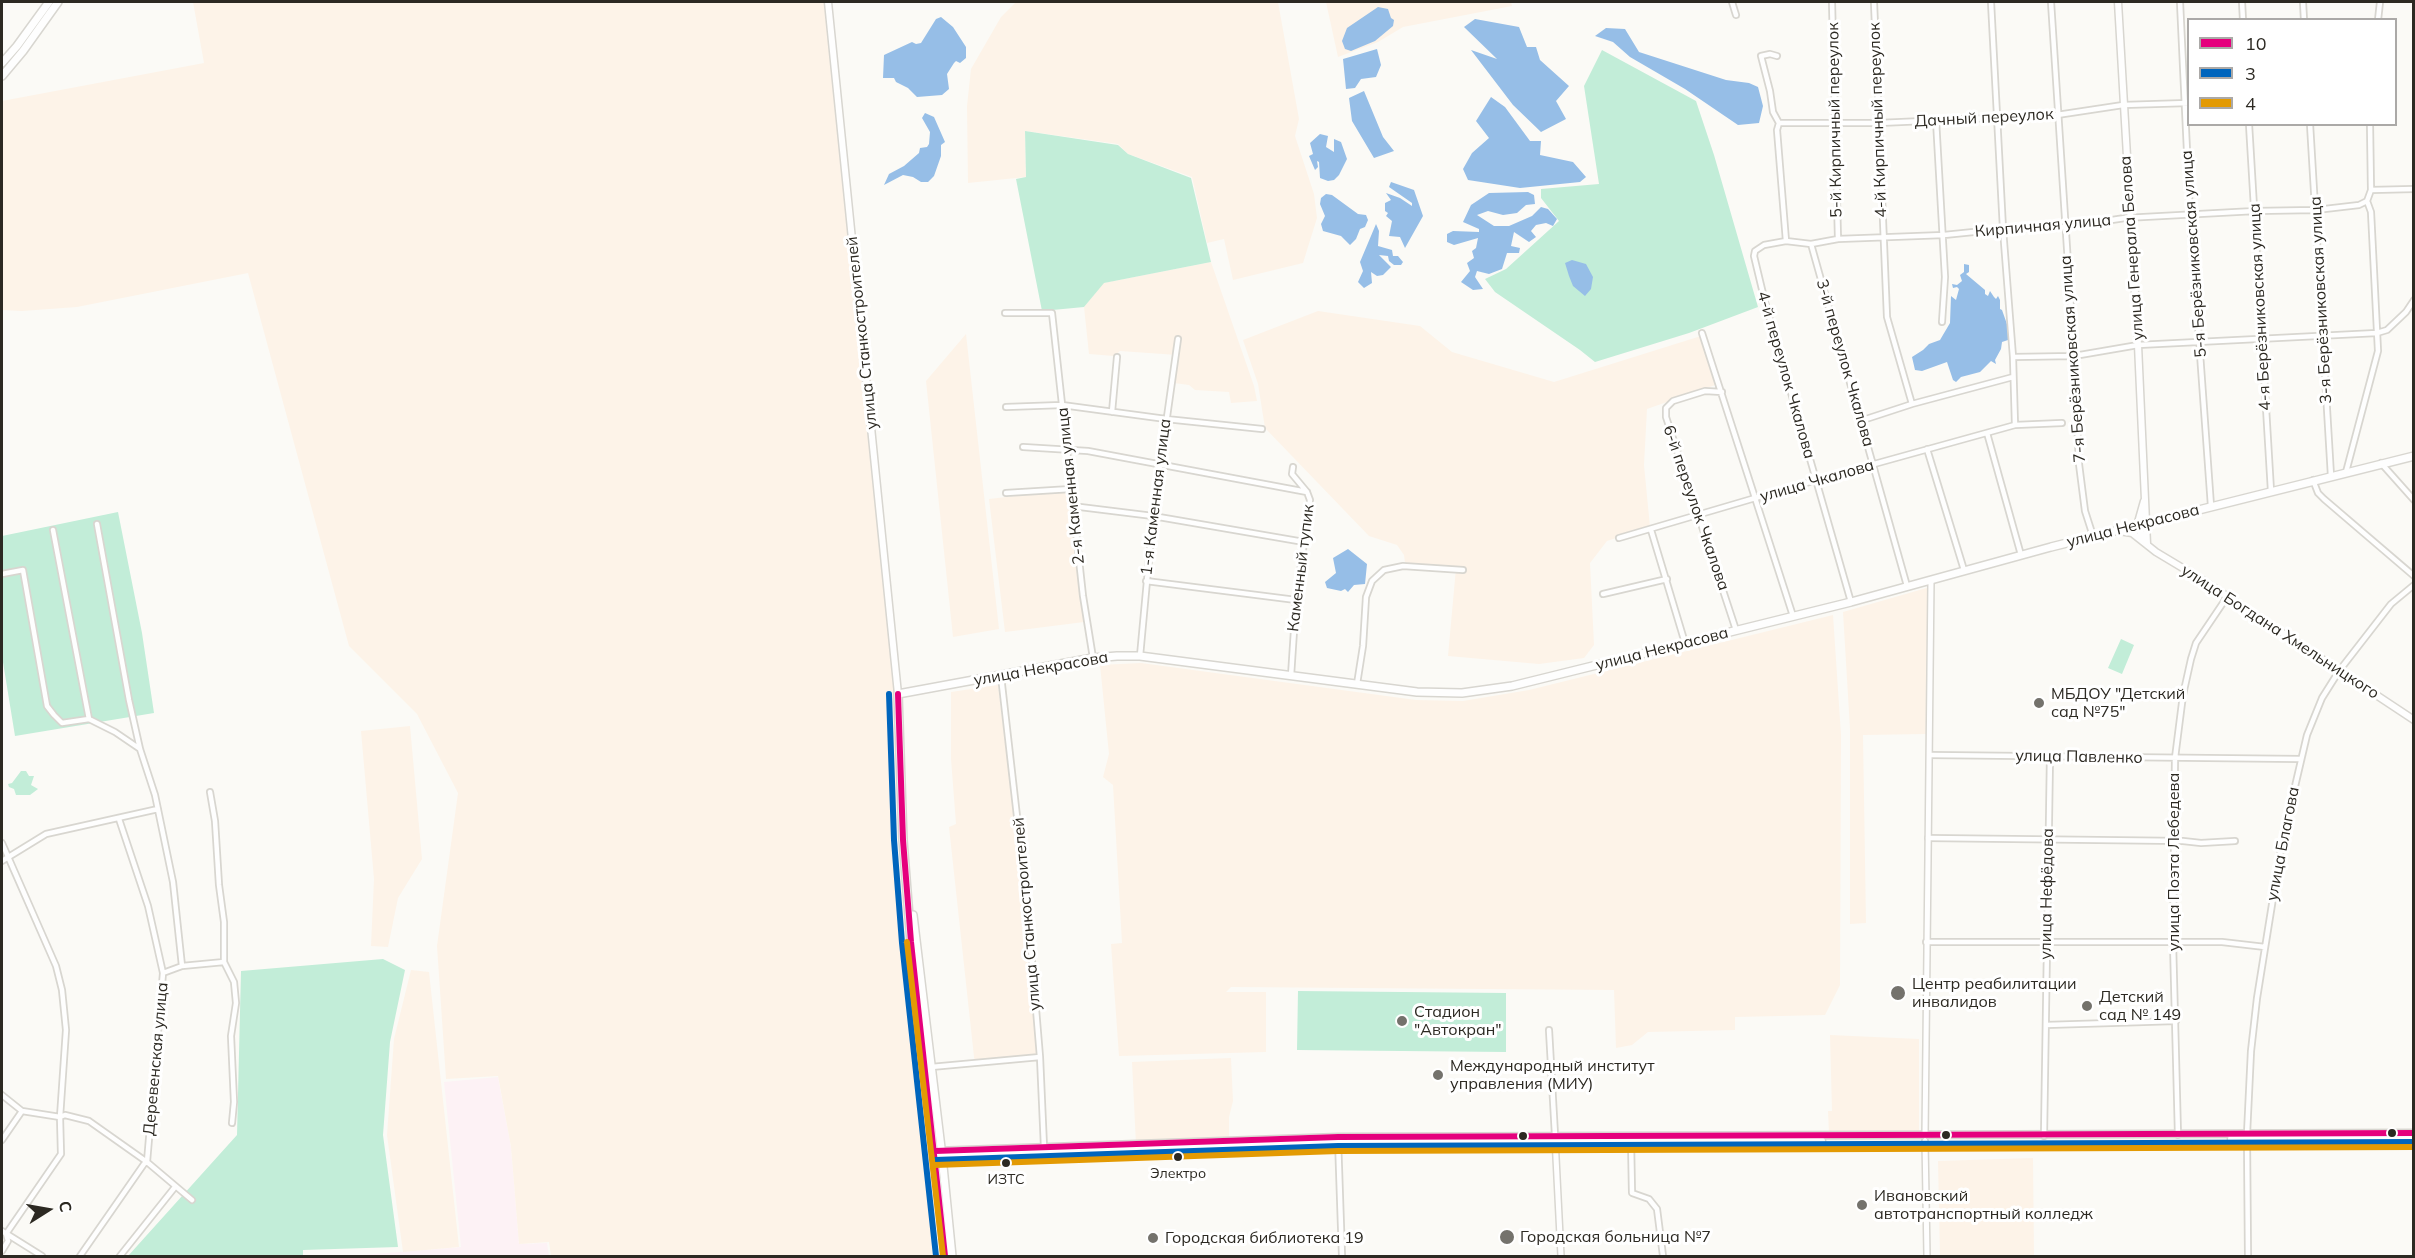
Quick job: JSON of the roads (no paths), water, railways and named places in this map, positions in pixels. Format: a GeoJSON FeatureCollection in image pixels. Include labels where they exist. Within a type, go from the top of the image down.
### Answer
{"type":"FeatureCollection","features":[{"type":"Feature","properties":{"kind":"main road"},"geometry":{"type":"LineString","coordinates":[[2,63],[49,2]]}},
{"type":"Feature","properties":{"kind":"main road"},"geometry":{"type":"LineString","coordinates":[[2,76],[58,2]]}},
{"type":"Feature","properties":{"kind":"main road","name":"улица Станкостроителей"},"geometry":{"type":"LineString","coordinates":[[828,2],[899,694],[907,839],[931,1067],[945,1257]]}},
{"type":"Feature","properties":{"kind":"main road","name":"улица Генерала Белова"},"geometry":{"type":"LineString","coordinates":[[2118,2],[2139,345],[2146,524]]}},
{"type":"Feature","properties":{"kind":"main road","name":"улица Некрасова"},"geometry":{"type":"LineString","coordinates":[[899,694],[1093,658],[1140,656],[1417,692],[1462,693],[1512,686],[1851,602],[1964,570],[2271,490],[2414,456]]}},
{"type":"Feature","properties":{"kind":"main road","name":"улица Генерала Белова"},"geometry":{"type":"LineString","coordinates":[[2137,526],[2145,495]]}},
{"type":"Feature","properties":{"kind":"main road"},"geometry":{"type":"LineString","coordinates":[[2146,524],[2147,544]]}},
{"type":"Feature","properties":{"kind":"main road","name":"улица Богдана Хмельницкого"},"geometry":{"type":"LineString","coordinates":[[2137,526],[2147,544]]}},
{"type":"Feature","properties":{"kind":"main road","name":"улица Богдана Хмельницкого"},"geometry":{"type":"LineString","coordinates":[[2118,531],[2132,533],[2414,720]]}},
{"type":"Feature","properties":{"kind":"main road","name":"улица Станкостроителей"},"geometry":{"type":"LineString","coordinates":[[899,694],[903,840],[911,942],[952,1257]]}},
{"type":"Feature","properties":{"kind":"main road"},"geometry":{"type":"LineString","coordinates":[[938,1153],[1338,1140],[2414,1136]]}},
{"type":"Feature","properties":{"kind":"street"},"geometry":{"type":"LineString","coordinates":[[1732,2],[1736,15]]}},
{"type":"Feature","properties":{"kind":"street","name":"5-й Кирпичный переулок"},"geometry":{"type":"LineString","coordinates":[[1832,2],[1838,239]]}},
{"type":"Feature","properties":{"kind":"street","name":"4-й Кирпичный переулок"},"geometry":{"type":"LineString","coordinates":[[1874,2],[1887,317],[1912,404]]}},
{"type":"Feature","properties":{"kind":"street"},"geometry":{"type":"LineString","coordinates":[[1991,2],[2003,229],[2013,357],[2014,425]]}},
{"type":"Feature","properties":{"kind":"street","name":"7-я Берёзниковская улица"},"geometry":{"type":"LineString","coordinates":[[2051,2],[2079,464],[2085,511],[2093,536]]}},
{"type":"Feature","properties":{"kind":"street","name":"5-я Берёзниковская улица"},"geometry":{"type":"LineString","coordinates":[[2180,2],[2187,103]]}},
{"type":"Feature","properties":{"kind":"street"},"geometry":{"type":"LineString","coordinates":[[2242,2],[2243,18]]}},
{"type":"Feature","properties":{"kind":"street"},"geometry":{"type":"LineString","coordinates":[[2303,2],[2304,18]]}},
{"type":"Feature","properties":{"kind":"street"},"geometry":{"type":"LineString","coordinates":[[2378,18],[2380,2]]}},
{"type":"Feature","properties":{"kind":"street"},"geometry":{"type":"LineString","coordinates":[[1777,56],[1770,54],[1761,56],[1773,112],[1779,123],[1777,130],[1786,241]]}},
{"type":"Feature","properties":{"kind":"street","name":"Дачный переулок"},"geometry":{"type":"LineString","coordinates":[[1779,123],[1879,123],[2057,115],[2123,105],[2187,103]]}},
{"type":"Feature","properties":{"kind":"street"},"geometry":{"type":"LineString","coordinates":[[1936,120],[1946,277],[1942,322]]}},
{"type":"Feature","properties":{"kind":"street","name":"5-я Берёзниковская улица"},"geometry":{"type":"LineString","coordinates":[[2188,126],[2190,215],[2211,506]]}},
{"type":"Feature","properties":{"kind":"street","name":"4-я Берёзниковская улица"},"geometry":{"type":"LineString","coordinates":[[2249,126],[2260,340],[2271,490]]}},
{"type":"Feature","properties":{"kind":"street","name":"3-я Берёзниковская улица"},"geometry":{"type":"LineString","coordinates":[[2310,126],[2331,476]]}},
{"type":"Feature","properties":{"kind":"street"},"geometry":{"type":"LineString","coordinates":[[2346,472],[2378,351],[2371,212],[2367,201],[2371,190],[2370,126]]}},
{"type":"Feature","properties":{"kind":"street"},"geometry":{"type":"LineString","coordinates":[[2371,190],[2414,189]]}},
{"type":"Feature","properties":{"kind":"street","name":"Кирпичная улица"},"geometry":{"type":"LineString","coordinates":[[1755,251],[1764,245],[1786,241],[1811,244],[1838,239],[2065,227],[2130,218],[2316,210],[2359,205],[2367,201]]}},
{"type":"Feature","properties":{"kind":"street","name":"3-й переулок Чкалова"},"geometry":{"type":"LineString","coordinates":[[1811,244],[1907,586]]}},
{"type":"Feature","properties":{"kind":"street","name":"4-й переулок Чкалова"},"geometry":{"type":"LineString","coordinates":[[1755,251],[1754,256],[1765,302],[1851,602]]}},
{"type":"Feature","properties":{"kind":"street"},"geometry":{"type":"LineString","coordinates":[[2013,357],[2074,356],[2139,345],[2200,344],[2377,333],[2387,330],[2406,312],[2414,300]]}},
{"type":"Feature","properties":{"kind":"street","name":"2-я Каменная улица"},"geometry":{"type":"LineString","coordinates":[[1005,313],[1052,313],[1072,506],[1093,658]]}},
{"type":"Feature","properties":{"kind":"street"},"geometry":{"type":"LineString","coordinates":[[1702,333],[1793,616]]}},
{"type":"Feature","properties":{"kind":"street","name":"1-я Каменная улица"},"geometry":{"type":"LineString","coordinates":[[1140,656],[1153,516],[1178,339]]}},
{"type":"Feature","properties":{"kind":"street"},"geometry":{"type":"LineString","coordinates":[[1112,412],[1117,357]]}},
{"type":"Feature","properties":{"kind":"street"},"geometry":{"type":"LineString","coordinates":[[1860,421],[1912,404],[2013,377]]}},
{"type":"Feature","properties":{"kind":"street","name":"6-й переулок Чкалова"},"geometry":{"type":"LineString","coordinates":[[1722,392],[1705,391],[1673,401],[1666,408],[1666,417],[1737,630]]}},
{"type":"Feature","properties":{"kind":"street"},"geometry":{"type":"LineString","coordinates":[[1006,407],[1062,405],[1262,429]]}},
{"type":"Feature","properties":{"kind":"street","name":"улица Чкалова"},"geometry":{"type":"LineString","coordinates":[[1619,538],[2014,425],[2062,423]]}},
{"type":"Feature","properties":{"kind":"street"},"geometry":{"type":"LineString","coordinates":[[1987,433],[2021,555]]}},
{"type":"Feature","properties":{"kind":"street"},"geometry":{"type":"LineString","coordinates":[[1023,447],[1066,448],[1307,492]]}},
{"type":"Feature","properties":{"kind":"street"},"geometry":{"type":"LineString","coordinates":[[1927,449],[1964,570]]}},
{"type":"Feature","properties":{"kind":"street"},"geometry":{"type":"LineString","coordinates":[[2380,464],[2414,500]]}},
{"type":"Feature","properties":{"kind":"street","name":"Каменный тупик"},"geometry":{"type":"LineString","coordinates":[[1291,676],[1296,600],[1310,501],[1307,492],[1292,474],[1293,467]]}},
{"type":"Feature","properties":{"kind":"street"},"geometry":{"type":"LineString","coordinates":[[2313,480],[2318,493],[2324,499],[2414,576]]}},
{"type":"Feature","properties":{"kind":"street"},"geometry":{"type":"LineString","coordinates":[[1006,493],[1071,489]]}},
{"type":"Feature","properties":{"kind":"street"},"geometry":{"type":"LineString","coordinates":[[1072,506],[1153,516],[1304,542]]}},
{"type":"Feature","properties":{"kind":"street","name":"Деревенская улица"},"geometry":{"type":"LineString","coordinates":[[96,524],[140,748],[158,808],[173,882],[182,966]]}},
{"type":"Feature","properties":{"kind":"street"},"geometry":{"type":"LineString","coordinates":[[52,530],[89,719]]}},
{"type":"Feature","properties":{"kind":"street"},"geometry":{"type":"LineString","coordinates":[[1651,530],[1685,643]]}},
{"type":"Feature","properties":{"kind":"street"},"geometry":{"type":"LineString","coordinates":[[1357,684],[1364,636],[1366,597],[1372,581],[1384,570],[1402,566],[1463,570]]}},
{"type":"Feature","properties":{"kind":"street"},"geometry":{"type":"LineString","coordinates":[[2,574],[23,570],[47,706],[62,723],[89,719],[140,748]]}},
{"type":"Feature","properties":{"kind":"street"},"geometry":{"type":"LineString","coordinates":[[1603,594],[1666,579]]}},
{"type":"Feature","properties":{"kind":"street"},"geometry":{"type":"LineString","coordinates":[[1928,1257],[1925,1139],[1931,580]]}},
{"type":"Feature","properties":{"kind":"street"},"geometry":{"type":"LineString","coordinates":[[1146,581],[1296,600]]}},
{"type":"Feature","properties":{"kind":"street","name":"улица Благова"},"geometry":{"type":"LineString","coordinates":[[2248,1257],[2247,1136],[2251,1051],[2282,842],[2300,759],[2322,698],[2339,670],[2391,604],[2414,585]]}},
{"type":"Feature","properties":{"kind":"street","name":"улица Поэта Лебедева"},"geometry":{"type":"LineString","coordinates":[[2178,1137],[2172,942],[2175,758],[2183,694],[2191,658],[2196,643],[2227,597]]}},
{"type":"Feature","properties":{"kind":"street","name":"улица Станкостроителей"},"geometry":{"type":"LineString","coordinates":[[1001,676],[1021,843],[1040,1057],[1044,1150]]}},
{"type":"Feature","properties":{"kind":"street","name":"улица Павленко"},"geometry":{"type":"LineString","coordinates":[[1930,755],[2300,759]]}},
{"type":"Feature","properties":{"kind":"street","name":"улица Нефёдова"},"geometry":{"type":"LineString","coordinates":[[2044,1138],[2050,756]]}},
{"type":"Feature","properties":{"kind":"street"},"geometry":{"type":"LineString","coordinates":[[210,792],[215,821],[224,921],[224,962],[234,982],[236,1004],[231,1036],[234,1102],[232,1124]]}},
{"type":"Feature","properties":{"kind":"street"},"geometry":{"type":"LineString","coordinates":[[2,861],[46,834],[119,819],[158,808]]}},
{"type":"Feature","properties":{"kind":"street","name":"Деревенская улица"},"geometry":{"type":"LineString","coordinates":[[119,819],[148,906],[163,974],[147,1162]]}},
{"type":"Feature","properties":{"kind":"street"},"geometry":{"type":"LineString","coordinates":[[1928,838],[2201,843],[2235,841]]}},
{"type":"Feature","properties":{"kind":"street"},"geometry":{"type":"LineString","coordinates":[[2,843],[60,978],[66,1030],[60,1117],[61,1154],[4,1233]]}},
{"type":"Feature","properties":{"kind":"street"},"geometry":{"type":"LineString","coordinates":[[1926,942],[2222,942],[2265,947]]}},
{"type":"Feature","properties":{"kind":"street"},"geometry":{"type":"LineString","coordinates":[[163,974],[182,966],[224,962]]}},
{"type":"Feature","properties":{"kind":"street"},"geometry":{"type":"LineString","coordinates":[[2046,1025],[2176,1021]]}},
{"type":"Feature","properties":{"kind":"street"},"geometry":{"type":"LineString","coordinates":[[1549,1030],[1561,1257]]}},
{"type":"Feature","properties":{"kind":"street"},"geometry":{"type":"LineString","coordinates":[[931,1067],[1040,1057]]}},
{"type":"Feature","properties":{"kind":"street"},"geometry":{"type":"LineString","coordinates":[[2,1095],[22,1111],[60,1117],[65,1114],[89,1121],[147,1162],[192,1200]]}},
{"type":"Feature","properties":{"kind":"street"},"geometry":{"type":"LineString","coordinates":[[2,1140],[22,1111]]}},
{"type":"Feature","properties":{"kind":"street"},"geometry":{"type":"LineString","coordinates":[[1631,1138],[1632,1193],[1649,1199],[1657,1209],[1663,1257]]}},
{"type":"Feature","properties":{"kind":"street"},"geometry":{"type":"LineString","coordinates":[[1338,1140],[1342,1257]]}},
{"type":"Feature","properties":{"kind":"street"},"geometry":{"type":"LineString","coordinates":[[80,1257],[147,1162]]}},
{"type":"Feature","properties":{"kind":"street"},"geometry":{"type":"LineString","coordinates":[[120,1257],[175,1187]]}},
{"type":"Feature","properties":{"kind":"street"},"geometry":{"type":"LineString","coordinates":[[2,1251],[8,1241],[4,1233]]}},
{"type":"Feature","properties":{"kind":"street"},"geometry":{"type":"LineString","coordinates":[[4,1233],[42,1257]]}},
{"type":"Feature","properties":{"kind":"water"},"geometry":{"type":"Polygon","coordinates":[[[1378,7],[1388,9],[1394,20],[1393,26],[1375,41],[1351,51],[1345,49],[1342,41],[1347,28],[1378,7]]]}},
{"type":"Feature","properties":{"kind":"water"},"geometry":{"type":"Polygon","coordinates":[[[941,17],[953,27],[966,47],[966,58],[960,63],[956,61],[947,74],[949,89],[942,95],[917,97],[908,88],[896,82],[894,78],[883,78],[884,55],[912,42],[921,43],[936,19],[941,17]]]}},
{"type":"Feature","properties":{"kind":"water"},"geometry":{"type":"Polygon","coordinates":[[[1475,19],[1519,27],[1527,47],[1536,47],[1540,60],[1569,86],[1556,101],[1566,119],[1541,132],[1513,105],[1471,50],[1497,59],[1464,27],[1475,19]]]}},
{"type":"Feature","properties":{"kind":"water"},"geometry":{"type":"Polygon","coordinates":[[[1606,28],[1625,29],[1639,52],[1726,80],[1749,83],[1758,87],[1763,106],[1759,123],[1738,125],[1685,89],[1630,57],[1613,42],[1595,36],[1606,28]]]}},
{"type":"Feature","properties":{"kind":"water"},"geometry":{"type":"Polygon","coordinates":[[[1377,49],[1381,65],[1376,77],[1361,79],[1355,88],[1346,89],[1343,59],[1377,49]]]}},
{"type":"Feature","properties":{"kind":"water"},"geometry":{"type":"Polygon","coordinates":[[[1364,91],[1383,137],[1394,151],[1374,158],[1352,121],[1349,98],[1364,91]]]}},
{"type":"Feature","properties":{"kind":"water"},"geometry":{"type":"Polygon","coordinates":[[[1491,97],[1505,107],[1530,141],[1541,141],[1540,155],[1573,162],[1586,177],[1580,182],[1520,188],[1468,180],[1463,169],[1472,153],[1489,138],[1476,121],[1491,97]]]}},
{"type":"Feature","properties":{"kind":"water"},"geometry":{"type":"Polygon","coordinates":[[[925,113],[934,117],[945,142],[941,145],[941,156],[934,176],[928,182],[921,182],[903,175],[884,185],[889,174],[904,166],[919,153],[920,148],[927,147],[929,144],[930,132],[922,118],[925,113]]]}},
{"type":"Feature","properties":{"kind":"water"},"geometry":{"type":"Polygon","coordinates":[[[1320,134],[1328,136],[1326,147],[1334,152],[1334,139],[1341,142],[1347,159],[1334,180],[1328,181],[1320,178],[1319,162],[1317,161],[1318,167],[1315,170],[1309,156],[1313,154],[1310,143],[1320,134]]]}},
{"type":"Feature","properties":{"kind":"water"},"geometry":{"type":"Polygon","coordinates":[[[1391,182],[1414,190],[1423,216],[1405,248],[1400,237],[1389,236],[1392,221],[1386,216],[1388,213],[1385,211],[1385,203],[1391,200],[1386,193],[1412,206],[1412,203],[1389,187],[1391,182]]]}},
{"type":"Feature","properties":{"kind":"water"},"geometry":{"type":"Polygon","coordinates":[[[1528,192],[1534,195],[1535,204],[1526,205],[1517,213],[1503,215],[1488,211],[1477,215],[1494,226],[1509,226],[1532,216],[1541,207],[1548,209],[1557,219],[1553,226],[1546,223],[1536,225],[1531,231],[1536,237],[1529,242],[1514,232],[1511,246],[1520,248],[1519,253],[1507,253],[1502,269],[1489,274],[1477,271],[1475,277],[1483,289],[1473,290],[1461,282],[1470,271],[1467,263],[1474,258],[1472,251],[1476,248],[1478,238],[1454,245],[1447,242],[1447,234],[1453,231],[1479,232],[1479,229],[1463,222],[1471,205],[1489,193],[1528,192]]]}},
{"type":"Feature","properties":{"kind":"water"},"geometry":{"type":"Polygon","coordinates":[[[1326,194],[1332,195],[1358,214],[1366,215],[1368,220],[1365,227],[1360,229],[1356,239],[1350,245],[1341,236],[1323,231],[1321,224],[1325,216],[1320,204],[1321,198],[1326,194]]]}},
{"type":"Feature","properties":{"kind":"water"},"geometry":{"type":"Polygon","coordinates":[[[1376,224],[1379,231],[1378,246],[1392,250],[1393,256],[1398,256],[1403,262],[1401,265],[1394,265],[1389,261],[1388,256],[1379,255],[1391,267],[1383,275],[1377,276],[1371,272],[1372,283],[1364,288],[1358,282],[1363,271],[1360,262],[1376,224]]]}},
{"type":"Feature","properties":{"kind":"water"},"geometry":{"type":"Polygon","coordinates":[[[1572,260],[1586,264],[1593,277],[1591,289],[1585,296],[1573,286],[1569,276],[1565,263],[1572,260]]]}},
{"type":"Feature","properties":{"kind":"water"},"geometry":{"type":"Polygon","coordinates":[[[1964,264],[1969,265],[1969,272],[1966,274],[1985,290],[1985,294],[1988,296],[1990,291],[1996,299],[1998,296],[2000,309],[2008,327],[2008,340],[2002,342],[1995,360],[1996,364],[1991,361],[1980,372],[1961,377],[1956,382],[1953,380],[1947,362],[1922,371],[1915,370],[1912,357],[1929,344],[1940,340],[1950,323],[1951,296],[1956,300],[1959,289],[1953,288],[1952,284],[1957,285],[1962,281],[1960,275],[1964,272],[1964,264]]]}},
{"type":"Feature","properties":{"kind":"water"},"geometry":{"type":"Polygon","coordinates":[[[1348,549],[1367,564],[1365,584],[1354,585],[1348,592],[1345,589],[1341,591],[1327,588],[1325,582],[1336,573],[1333,558],[1348,549]]]}},
{"type":"Feature","properties":{"kind":"place","name":"МБДОУ \"Детский сад №75\""},"geometry":{"type":"Point","coordinates":[2039,703]}},
{"type":"Feature","properties":{"kind":"place","name":"Центр реабилитации инвалидов"},"geometry":{"type":"Point","coordinates":[1898,993]}},
{"type":"Feature","properties":{"kind":"place","name":"Детский сад № 149"},"geometry":{"type":"Point","coordinates":[2087,1006]}},
{"type":"Feature","properties":{"kind":"place","name":"Стадион \"Автокран\""},"geometry":{"type":"Point","coordinates":[1402,1021]}},
{"type":"Feature","properties":{"kind":"place","name":"Международный институт управления (МИУ)"},"geometry":{"type":"Point","coordinates":[1438,1075]}},
{"type":"Feature","properties":{"kind":"place","name":"Электро"},"geometry":{"type":"Point","coordinates":[1178,1157]}},
{"type":"Feature","properties":{"kind":"place","name":"ИЗТС"},"geometry":{"type":"Point","coordinates":[1006,1163]}},
{"type":"Feature","properties":{"kind":"place","name":"Ивановский автотранспортный колледж"},"geometry":{"type":"Point","coordinates":[1862,1205]}},
{"type":"Feature","properties":{"kind":"place","name":"Городская больница №7"},"geometry":{"type":"Point","coordinates":[1507,1237]}},
{"type":"Feature","properties":{"kind":"place","name":"Городская библиотека 19"},"geometry":{"type":"Point","coordinates":[1153,1238]}}]}
